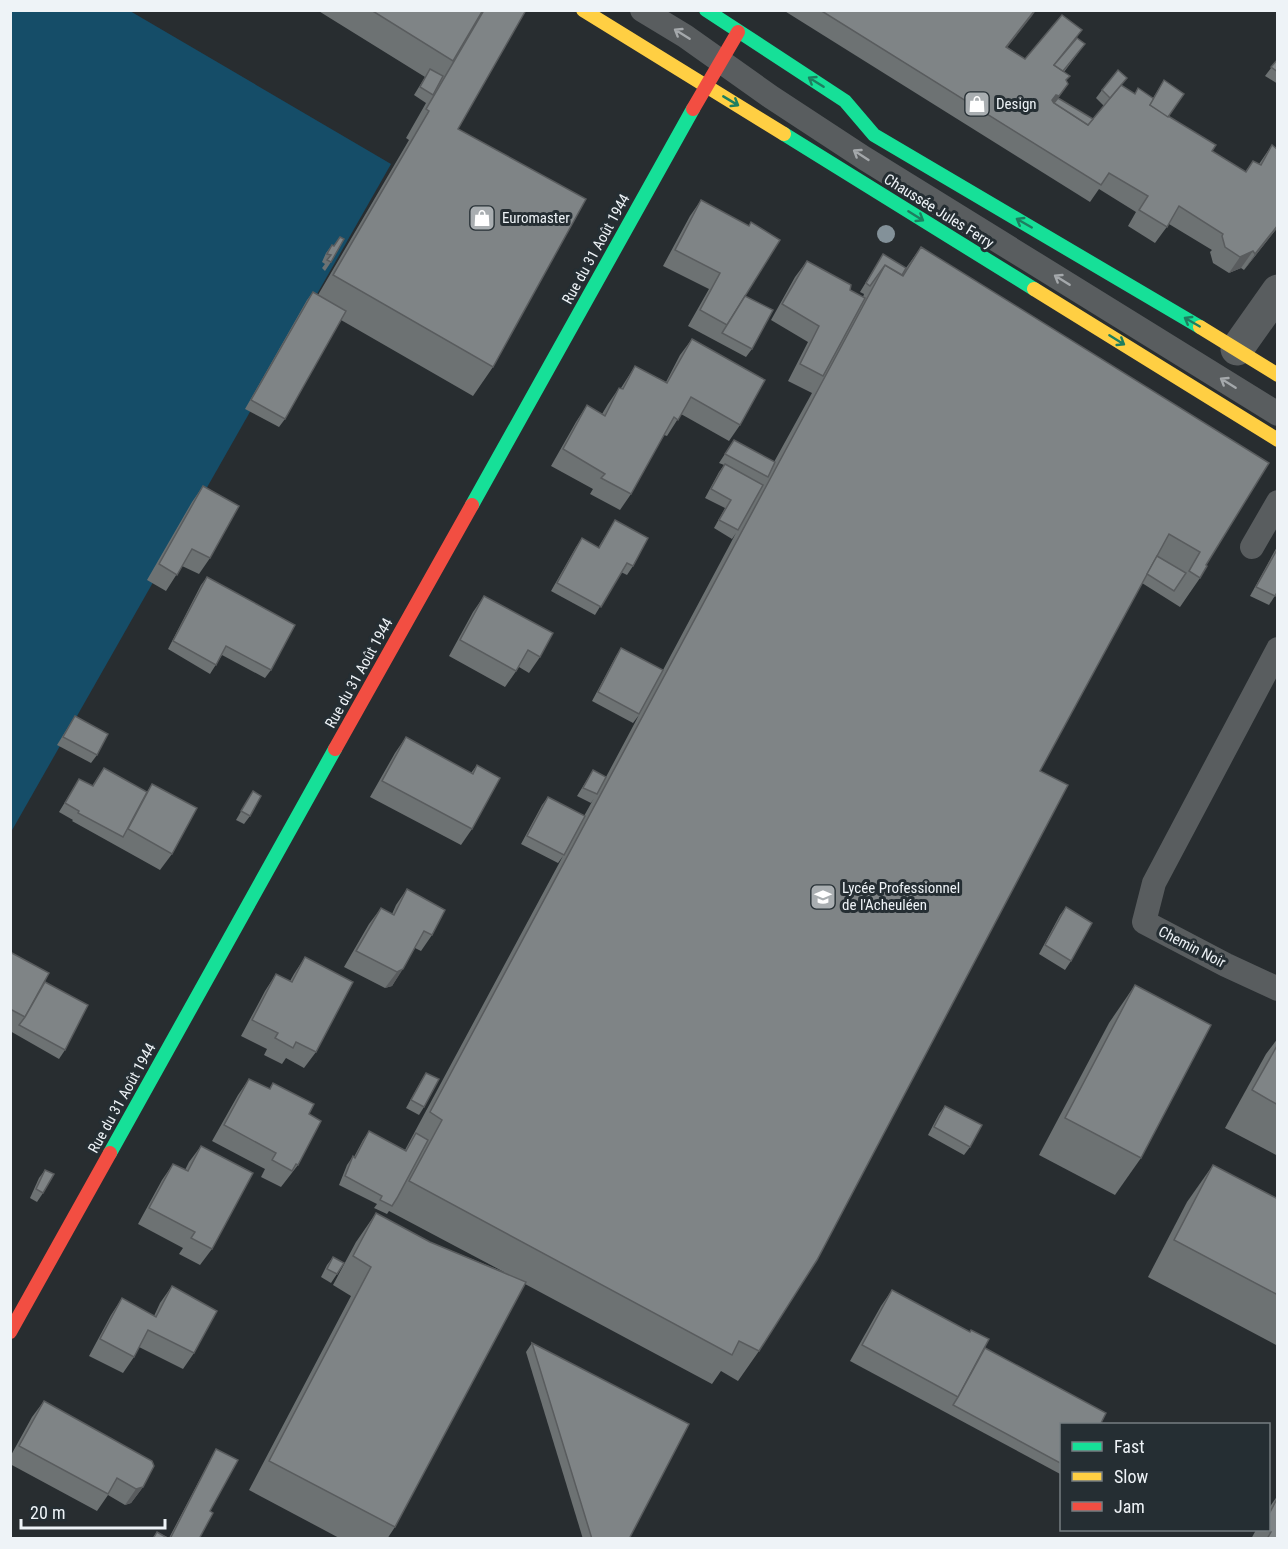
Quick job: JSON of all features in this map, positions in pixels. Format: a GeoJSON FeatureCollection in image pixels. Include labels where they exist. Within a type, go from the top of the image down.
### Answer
{"type":"FeatureCollection","features":[{"type":"Feature","properties":{"kind":"main road","name":"Chaussée Jules Ferry"},"geometry":{"type":"LineString","coordinates":[[583,10],[1278,440]]}},
{"type":"Feature","properties":{"kind":"main road","name":"Chaussée Jules Ferry"},"geometry":{"type":"LineString","coordinates":[[706,10],[845,101],[874,135],[1278,375]]}},
{"type":"Feature","properties":{"kind":"main road","name":"Rue du 31 Août 1944"},"geometry":{"type":"LineString","coordinates":[[10,1332],[738,32]]}},
{"type":"Feature","properties":{"kind":"street"},"geometry":{"type":"LineString","coordinates":[[1237,349],[1278,291]]}},
{"type":"Feature","properties":{"kind":"lane"},"geometry":{"type":"LineString","coordinates":[[642,10],[685,36],[771,97],[874,164],[1278,414]]}},
{"type":"Feature","properties":{"kind":"lane"},"geometry":{"type":"LineString","coordinates":[[1252,547],[1278,502]]}},
{"type":"Feature","properties":{"kind":"lane","name":"Chemin Noir"},"geometry":{"type":"LineString","coordinates":[[1278,649],[1154,883],[1144,922],[1278,989]]}},
{"type":"Feature","properties":{"kind":"shaded area"},"geometry":{"type":"Polygon","coordinates":[[[11,11],[130,11],[391,164],[11,832],[11,11]]]}},
{"type":"Feature","properties":{"kind":"building"},"geometry":{"type":"Polygon","coordinates":[[[371,10],[483,10],[453,61],[371,10]]]}},
{"type":"Feature","properties":{"kind":"building"},"geometry":{"type":"Polygon","coordinates":[[[484,10],[526,10],[458,129],[586,199],[493,367],[333,275],[429,111],[426,109],[484,10]]]}},
{"type":"Feature","properties":{"kind":"building"},"geometry":{"type":"Polygon","coordinates":[[[820,10],[1035,10],[1006,47],[1025,59],[1062,15],[1082,30],[1054,65],[1070,76],[1066,80],[1068,84],[1059,96],[1056,95],[1053,102],[1088,125],[1121,85],[1135,94],[1138,88],[1154,99],[1150,105],[1216,145],[1212,151],[1246,172],[1253,161],[1261,165],[1272,145],[1278,150],[1278,225],[1255,254],[1253,251],[1240,257],[1225,247],[1223,234],[1179,206],[1167,227],[1139,210],[1148,196],[1109,173],[1101,185],[820,10]]]}},
{"type":"Feature","properties":{"kind":"building"},"geometry":{"type":"Polygon","coordinates":[[[1077,38],[1085,44],[1063,71],[1054,65],[1077,38]]]}},
{"type":"Feature","properties":{"kind":"building"},"geometry":{"type":"Polygon","coordinates":[[[1278,59],[1278,72],[1271,67],[1278,59]]]}},
{"type":"Feature","properties":{"kind":"building"},"geometry":{"type":"Polygon","coordinates":[[[430,69],[443,76],[433,95],[420,87],[430,69]]]}},
{"type":"Feature","properties":{"kind":"building"},"geometry":{"type":"Polygon","coordinates":[[[1118,70],[1127,78],[1110,98],[1102,90],[1118,70]]]}},
{"type":"Feature","properties":{"kind":"building"},"geometry":{"type":"Polygon","coordinates":[[[1164,80],[1184,94],[1168,117],[1150,105],[1164,80]]]}},
{"type":"Feature","properties":{"kind":"building"},"geometry":{"type":"Polygon","coordinates":[[[1058,98],[1093,119],[1088,125],[1054,103],[1058,98]]]}},
{"type":"Feature","properties":{"kind":"building"},"geometry":{"type":"Polygon","coordinates":[[[701,200],[749,226],[751,222],[780,240],[727,325],[700,310],[720,273],[675,250],[701,200]]]}},
{"type":"Feature","properties":{"kind":"building"},"geometry":{"type":"Polygon","coordinates":[[[340,237],[344,239],[331,262],[327,260],[331,255],[327,254],[340,237]]]}},
{"type":"Feature","properties":{"kind":"building"},"geometry":{"type":"Polygon","coordinates":[[[921,247],[1269,463],[1200,578],[1189,571],[1200,552],[1169,534],[1040,771],[1068,785],[817,1260],[759,1351],[739,1341],[732,1355],[409,1181],[442,1120],[430,1112],[885,265],[903,276],[921,247]]]}},
{"type":"Feature","properties":{"kind":"building"},"geometry":{"type":"Polygon","coordinates":[[[883,254],[906,268],[902,275],[885,265],[870,286],[866,283],[883,254]]]}},
{"type":"Feature","properties":{"kind":"building"},"geometry":{"type":"Polygon","coordinates":[[[807,261],[851,285],[850,290],[865,298],[823,376],[800,364],[819,326],[782,304],[807,261]]]}},
{"type":"Feature","properties":{"kind":"building"},"geometry":{"type":"Polygon","coordinates":[[[313,292],[346,311],[285,419],[251,400],[313,292]]]}},
{"type":"Feature","properties":{"kind":"building"},"geometry":{"type":"Polygon","coordinates":[[[745,296],[773,310],[752,349],[722,333],[745,296]]]}},
{"type":"Feature","properties":{"kind":"building"},"geometry":{"type":"Polygon","coordinates":[[[692,339],[765,380],[740,425],[691,397],[678,420],[674,417],[631,494],[601,478],[605,474],[563,449],[587,405],[605,416],[619,388],[623,389],[635,366],[667,383],[692,339]]]}},
{"type":"Feature","properties":{"kind":"building"},"geometry":{"type":"Polygon","coordinates":[[[734,440],[775,462],[768,477],[725,454],[734,440]]]}},
{"type":"Feature","properties":{"kind":"building"},"geometry":{"type":"Polygon","coordinates":[[[725,464],[763,485],[738,530],[719,520],[731,500],[711,489],[725,464]]]}},
{"type":"Feature","properties":{"kind":"building"},"geometry":{"type":"Polygon","coordinates":[[[203,486],[239,506],[210,558],[192,549],[177,575],[159,564],[203,486]]]}},
{"type":"Feature","properties":{"kind":"building"},"geometry":{"type":"Polygon","coordinates":[[[615,520],[648,538],[633,566],[627,563],[601,607],[557,583],[582,538],[599,548],[615,520]]]}},
{"type":"Feature","properties":{"kind":"building"},"geometry":{"type":"Polygon","coordinates":[[[1278,548],[1278,591],[1275,596],[1256,587],[1278,548]]]}},
{"type":"Feature","properties":{"kind":"building"},"geometry":{"type":"Polygon","coordinates":[[[1157,556],[1186,573],[1174,591],[1147,574],[1157,556]]]}},
{"type":"Feature","properties":{"kind":"building"},"geometry":{"type":"Polygon","coordinates":[[[207,577],[295,625],[271,670],[226,646],[216,665],[173,641],[207,577]]]}},
{"type":"Feature","properties":{"kind":"building"},"geometry":{"type":"Polygon","coordinates":[[[484,596],[553,633],[540,657],[528,650],[516,671],[460,640],[484,596]]]}},
{"type":"Feature","properties":{"kind":"building"},"geometry":{"type":"Polygon","coordinates":[[[621,648],[663,670],[639,714],[598,692],[621,648]]]}},
{"type":"Feature","properties":{"kind":"building"},"geometry":{"type":"Polygon","coordinates":[[[75,716],[108,734],[97,755],[63,737],[75,716]]]}},
{"type":"Feature","properties":{"kind":"building"},"geometry":{"type":"Polygon","coordinates":[[[406,737],[473,774],[477,765],[500,778],[472,829],[382,781],[406,737]]]}},
{"type":"Feature","properties":{"kind":"building"},"geometry":{"type":"Polygon","coordinates":[[[104,768],[147,792],[123,837],[78,813],[79,811],[65,803],[79,779],[93,786],[104,768]]]}},
{"type":"Feature","properties":{"kind":"building"},"geometry":{"type":"Polygon","coordinates":[[[593,770],[606,777],[597,794],[583,788],[593,770]]]}},
{"type":"Feature","properties":{"kind":"building"},"geometry":{"type":"Polygon","coordinates":[[[152,784],[197,808],[172,854],[128,829],[152,784]]]}},
{"type":"Feature","properties":{"kind":"building"},"geometry":{"type":"Polygon","coordinates":[[[253,791],[261,796],[250,816],[241,811],[253,791]]]}},
{"type":"Feature","properties":{"kind":"building"},"geometry":{"type":"Polygon","coordinates":[[[548,797],[585,816],[564,855],[527,836],[548,797]]]}},
{"type":"Feature","properties":{"kind":"building"},"geometry":{"type":"Polygon","coordinates":[[[407,889],[445,910],[432,935],[424,931],[403,969],[397,972],[356,951],[381,908],[394,915],[407,889]]]}},
{"type":"Feature","properties":{"kind":"building"},"geometry":{"type":"Polygon","coordinates":[[[1066,907],[1092,923],[1071,961],[1045,945],[1066,907]]]}},
{"type":"Feature","properties":{"kind":"building"},"geometry":{"type":"Polygon","coordinates":[[[10,952],[49,973],[25,1017],[10,1009],[10,952]]]}},
{"type":"Feature","properties":{"kind":"building"},"geometry":{"type":"Polygon","coordinates":[[[305,957],[353,982],[316,1052],[296,1042],[293,1048],[275,1038],[278,1033],[252,1020],[276,974],[292,982],[305,957]]]}},
{"type":"Feature","properties":{"kind":"building"},"geometry":{"type":"Polygon","coordinates":[[[45,982],[88,1005],[65,1050],[19,1025],[45,982]]]}},
{"type":"Feature","properties":{"kind":"building"},"geometry":{"type":"Polygon","coordinates":[[[1135,985],[1211,1025],[1141,1158],[1065,1118],[1135,985]]]}},
{"type":"Feature","properties":{"kind":"building"},"geometry":{"type":"Polygon","coordinates":[[[1278,1044],[1278,1105],[1252,1090],[1278,1044]]]}},
{"type":"Feature","properties":{"kind":"building"},"geometry":{"type":"Polygon","coordinates":[[[426,1073],[439,1079],[424,1107],[411,1100],[426,1073]]]}},
{"type":"Feature","properties":{"kind":"building"},"geometry":{"type":"Polygon","coordinates":[[[249,1079],[270,1089],[273,1083],[314,1104],[309,1114],[321,1121],[298,1165],[296,1164],[292,1171],[272,1160],[276,1153],[224,1125],[249,1079]]]}},
{"type":"Feature","properties":{"kind":"building"},"geometry":{"type":"Polygon","coordinates":[[[945,1106],[982,1125],[970,1147],[934,1127],[945,1106]]]}},
{"type":"Feature","properties":{"kind":"building"},"geometry":{"type":"Polygon","coordinates":[[[369,1131],[406,1151],[416,1133],[428,1140],[392,1206],[380,1200],[382,1196],[345,1176],[353,1156],[355,1158],[369,1131]]]}},
{"type":"Feature","properties":{"kind":"building"},"geometry":{"type":"Polygon","coordinates":[[[201,1146],[253,1173],[212,1249],[191,1238],[195,1232],[149,1208],[173,1164],[188,1171],[201,1146]]]}},
{"type":"Feature","properties":{"kind":"building"},"geometry":{"type":"Polygon","coordinates":[[[1213,1165],[1278,1199],[1278,1295],[1174,1240],[1213,1165]]]}},
{"type":"Feature","properties":{"kind":"building"},"geometry":{"type":"Polygon","coordinates":[[[45,1170],[54,1174],[43,1193],[36,1189],[45,1170]]]}},
{"type":"Feature","properties":{"kind":"building"},"geometry":{"type":"Polygon","coordinates":[[[376,1213],[430,1242],[526,1282],[395,1527],[269,1461],[371,1267],[353,1256],[376,1213]]]}},
{"type":"Feature","properties":{"kind":"building"},"geometry":{"type":"Polygon","coordinates":[[[333,1257],[344,1263],[337,1274],[327,1269],[333,1257]]]}},
{"type":"Feature","properties":{"kind":"building"},"geometry":{"type":"Polygon","coordinates":[[[172,1286],[217,1311],[194,1353],[148,1330],[134,1357],[100,1339],[122,1298],[156,1317],[172,1286]]]}},
{"type":"Feature","properties":{"kind":"building"},"geometry":{"type":"Polygon","coordinates":[[[892,1290],[970,1332],[971,1330],[989,1339],[958,1397],[862,1345],[892,1290]]]}},
{"type":"Feature","properties":{"kind":"building"},"geometry":{"type":"Polygon","coordinates":[[[532,1343],[689,1424],[629,1539],[592,1539],[532,1343]]]}},
{"type":"Feature","properties":{"kind":"building"},"geometry":{"type":"Polygon","coordinates":[[[985,1348],[1106,1413],[1101,1423],[1060,1423],[1060,1463],[953,1405],[985,1348]]]}},
{"type":"Feature","properties":{"kind":"building"},"geometry":{"type":"Polygon","coordinates":[[[44,1401],[152,1461],[154,1466],[143,1487],[136,1489],[117,1478],[108,1494],[19,1446],[44,1401]]]}},
{"type":"Feature","properties":{"kind":"building"},"geometry":{"type":"Polygon","coordinates":[[[216,1449],[238,1460],[210,1511],[213,1513],[199,1539],[170,1539],[216,1449]]]}},
{"type":"Feature","properties":{"kind":"building"},"geometry":{"type":"Polygon","coordinates":[[[1278,1497],[1278,1539],[1267,1539],[1271,1532],[1268,1531],[1270,1531],[1270,1512],[1278,1497]]]}},
{"type":"Feature","properties":{"kind":"building"},"geometry":{"type":"Polygon","coordinates":[[[157,1532],[169,1539],[153,1539],[157,1532]]]}},
{"type":"Feature","properties":{"kind":"traffic: fast"},"geometry":{"type":"LineString","coordinates":[[706,10],[845,101],[874,135],[1200,327]]}},
{"type":"Feature","properties":{"kind":"traffic: fast"},"geometry":{"type":"LineString","coordinates":[[472,505],[693,109]]}},
{"type":"Feature","properties":{"kind":"traffic: fast"},"geometry":{"type":"LineString","coordinates":[[784,134],[1034,289]]}},
{"type":"Feature","properties":{"kind":"traffic: fast"},"geometry":{"type":"LineString","coordinates":[[110,1153],[335,749]]}},
{"type":"Feature","properties":{"kind":"traffic: slow"},"geometry":{"type":"LineString","coordinates":[[583,10],[784,134]]}},
{"type":"Feature","properties":{"kind":"traffic: slow"},"geometry":{"type":"LineString","coordinates":[[1034,289],[1278,440]]}},
{"type":"Feature","properties":{"kind":"traffic: slow"},"geometry":{"type":"LineString","coordinates":[[1200,327],[1278,375]]}},
{"type":"Feature","properties":{"kind":"traffic: jam"},"geometry":{"type":"LineString","coordinates":[[693,109],[738,32]]}},
{"type":"Feature","properties":{"kind":"traffic: jam"},"geometry":{"type":"LineString","coordinates":[[335,749],[472,505]]}},
{"type":"Feature","properties":{"kind":"traffic: jam"},"geometry":{"type":"LineString","coordinates":[[10,1332],[110,1153]]}},
{"type":"Feature","properties":{"kind":"place","name":"Design"},"geometry":{"type":"Point","coordinates":[977,104]}},
{"type":"Feature","properties":{"kind":"place","name":"Euromaster"},"geometry":{"type":"Point","coordinates":[482,218]}},
{"type":"Feature","properties":{"kind":"place","name":"Lycée Professionnel de l'Acheuléen"},"geometry":{"type":"Point","coordinates":[823,897]}}]}
